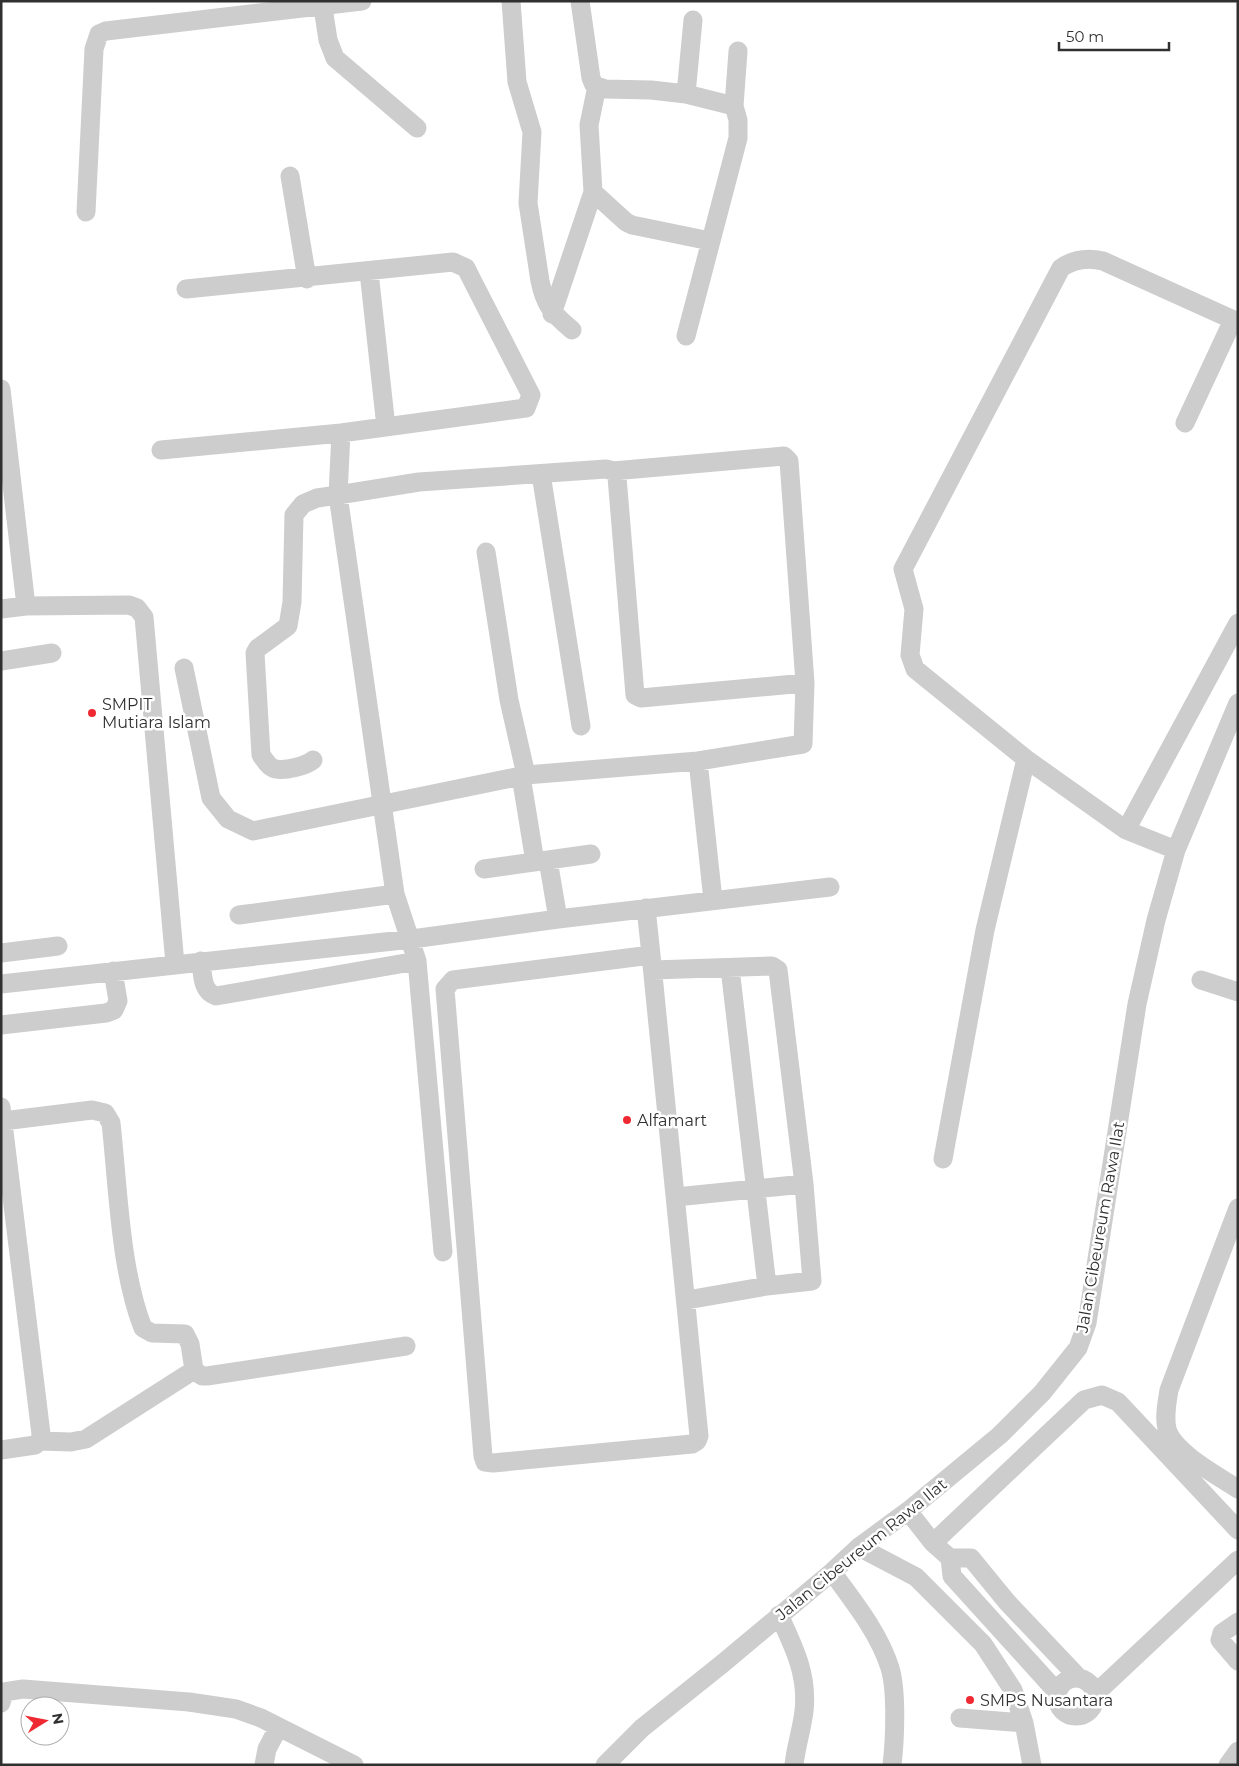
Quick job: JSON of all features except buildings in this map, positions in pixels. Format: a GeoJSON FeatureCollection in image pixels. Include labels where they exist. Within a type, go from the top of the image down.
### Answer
{"type":"FeatureCollection","features":[{"type":"Feature","properties":{"kind":"street"},"geometry":{"type":"LineString","coordinates":[[86,212],[94,49],[99,34],[106,31],[322,3],[362,1]]}},
{"type":"Feature","properties":{"kind":"street"},"geometry":{"type":"LineString","coordinates":[[511,1],[518,82],[532,132],[528,191],[529,218],[542,293],[552,314],[572,330]]}},
{"type":"Feature","properties":{"kind":"street"},"geometry":{"type":"LineString","coordinates":[[580,1],[591,78],[596,86],[605,89],[650,90],[686,94],[734,106]]}},
{"type":"Feature","properties":{"kind":"street"},"geometry":{"type":"LineString","coordinates":[[322,3],[328,40],[335,58],[418,128]]}},
{"type":"Feature","properties":{"kind":"street"},"geometry":{"type":"LineString","coordinates":[[686,94],[693,20]]}},
{"type":"Feature","properties":{"kind":"street"},"geometry":{"type":"LineString","coordinates":[[686,336],[738,138],[738,120],[734,106],[738,51]]}},
{"type":"Feature","properties":{"kind":"street"},"geometry":{"type":"LineString","coordinates":[[552,314],[593,192],[589,124],[596,86]]}},
{"type":"Feature","properties":{"kind":"street"},"geometry":{"type":"LineString","coordinates":[[290,176],[307,279]]}},
{"type":"Feature","properties":{"kind":"street"},"geometry":{"type":"LineString","coordinates":[[593,192],[632,225],[710,241]]}},
{"type":"Feature","properties":{"kind":"street"},"geometry":{"type":"LineString","coordinates":[[1176,850],[1126,830],[1026,759],[916,669],[912,663],[914,609],[903,573],[904,565],[1061,268],[1080,260],[1091,258],[1103,261],[1236,321],[1185,423]]}},
{"type":"Feature","properties":{"kind":"street"},"geometry":{"type":"LineString","coordinates":[[161,450],[341,433],[526,408],[531,395],[466,268],[453,262],[307,279],[186,289]]}},
{"type":"Feature","properties":{"kind":"street"},"geometry":{"type":"LineString","coordinates":[[369,272],[386,427]]}},
{"type":"Feature","properties":{"kind":"street"},"geometry":{"type":"LineString","coordinates":[[1,389],[26,606]]}},
{"type":"Feature","properties":{"kind":"street"},"geometry":{"type":"LineString","coordinates":[[341,433],[338,495],[395,894],[412,939],[417,961],[443,1252]]}},
{"type":"Feature","properties":{"kind":"street"},"geometry":{"type":"LineString","coordinates":[[184,668],[211,798],[228,819],[253,831],[524,775],[698,761],[802,744],[805,683],[789,462],[784,456],[613,471],[606,469],[419,482],[317,498],[303,504],[294,515],[291,616],[288,626],[258,648],[255,653],[261,755],[267,764],[276,769],[306,765],[313,760]]}},
{"type":"Feature","properties":{"kind":"street"},"geometry":{"type":"LineString","coordinates":[[613,471],[616,477],[635,695],[640,698],[805,683]]}},
{"type":"Feature","properties":{"kind":"street"},"geometry":{"type":"LineString","coordinates":[[540,474],[580,726]]}},
{"type":"Feature","properties":{"kind":"street"},"geometry":{"type":"LineString","coordinates":[[486,552],[509,700],[542,861],[558,919]]}},
{"type":"Feature","properties":{"kind":"street"},"geometry":{"type":"LineString","coordinates":[[1,609],[26,606],[129,604],[137,608],[144,617],[175,964]]}},
{"type":"Feature","properties":{"kind":"street"},"geometry":{"type":"LineString","coordinates":[[1126,830],[1238,623]]}},
{"type":"Feature","properties":{"kind":"street"},"geometry":{"type":"LineString","coordinates":[[1,661],[52,653]]}},
{"type":"Feature","properties":{"kind":"street","name":"Jalan Cibeureum Rawa Ilat"},"geometry":{"type":"LineString","coordinates":[[607,1764],[642,1728],[722,1664],[859,1547],[908,1511],[1000,1435],[1042,1393],[1078,1348],[1088,1315],[1137,1004],[1156,920],[1176,850],[1238,703]]}},
{"type":"Feature","properties":{"kind":"street"},"geometry":{"type":"LineString","coordinates":[[943,1159],[985,930],[1026,759]]}},
{"type":"Feature","properties":{"kind":"street"},"geometry":{"type":"LineString","coordinates":[[698,761],[713,900]]}},
{"type":"Feature","properties":{"kind":"street"},"geometry":{"type":"LineString","coordinates":[[484,869],[591,854]]}},
{"type":"Feature","properties":{"kind":"street"},"geometry":{"type":"LineString","coordinates":[[1,984],[412,939],[646,908],[830,887]]}},
{"type":"Feature","properties":{"kind":"street"},"geometry":{"type":"LineString","coordinates":[[239,915],[395,894]]}},
{"type":"Feature","properties":{"kind":"street"},"geometry":{"type":"LineString","coordinates":[[646,908],[652,963],[676,1198],[687,1300],[699,1436],[697,1441],[692,1444],[493,1463],[485,1462],[482,1456],[445,988],[453,980],[652,963],[730,968],[777,967],[804,1184],[812,1281],[767,1286],[687,1300]]}},
{"type":"Feature","properties":{"kind":"street"},"geometry":{"type":"LineString","coordinates":[[1,953],[58,946]]}},
{"type":"Feature","properties":{"kind":"street"},"geometry":{"type":"LineString","coordinates":[[201,961],[205,989],[210,994],[216,996],[417,961]]}},
{"type":"Feature","properties":{"kind":"street"},"geometry":{"type":"LineString","coordinates":[[730,968],[754,1189],[767,1286]]}},
{"type":"Feature","properties":{"kind":"street"},"geometry":{"type":"LineString","coordinates":[[1,1025],[106,1013],[114,1010],[118,1001],[113,971]]}},
{"type":"Feature","properties":{"kind":"street"},"geometry":{"type":"LineString","coordinates":[[1201,980],[1238,992]]}},
{"type":"Feature","properties":{"kind":"street"},"geometry":{"type":"LineString","coordinates":[[40,1441],[41,1434],[2,1114],[92,1110],[105,1113],[111,1123],[131,1288],[139,1318],[143,1328],[152,1333],[185,1334],[190,1344],[194,1370],[202,1376],[406,1346]]}},
{"type":"Feature","properties":{"kind":"street"},"geometry":{"type":"LineString","coordinates":[[676,1198],[804,1184]]}},
{"type":"Feature","properties":{"kind":"street"},"geometry":{"type":"LineString","coordinates":[[1238,1208],[1169,1390],[1165,1411],[1168,1430],[1176,1446],[1238,1489]]}},
{"type":"Feature","properties":{"kind":"street"},"geometry":{"type":"LineString","coordinates":[[1,1450],[35,1445],[40,1441],[71,1442],[86,1439],[194,1370]]}},
{"type":"Feature","properties":{"kind":"street"},"geometry":{"type":"LineString","coordinates":[[933,1543],[1084,1400],[1102,1395],[1118,1402],[1238,1530]]}},
{"type":"Feature","properties":{"kind":"street"},"geometry":{"type":"LineString","coordinates":[[908,1511],[933,1543],[950,1558],[971,1558],[1007,1602],[1079,1678],[1091,1685],[1094,1701],[1087,1712],[1074,1716],[1068,1714],[1058,1705],[1057,1692],[1063,1682],[1079,1678]]}},
{"type":"Feature","properties":{"kind":"street"},"geometry":{"type":"LineString","coordinates":[[859,1547],[916,1577],[983,1644],[1008,1681],[1024,1723],[1032,1765]]}},
{"type":"Feature","properties":{"kind":"street"},"geometry":{"type":"LineString","coordinates":[[950,1558],[952,1576],[1057,1692]]}},
{"type":"Feature","properties":{"kind":"street"},"geometry":{"type":"LineString","coordinates":[[1094,1695],[1238,1560]]}},
{"type":"Feature","properties":{"kind":"street"},"geometry":{"type":"LineString","coordinates":[[832,1572],[865,1617],[890,1669],[894,1718],[892,1765]]}},
{"type":"Feature","properties":{"kind":"street"},"geometry":{"type":"LineString","coordinates":[[991,1617],[1007,1602]]}},
{"type":"Feature","properties":{"kind":"street"},"geometry":{"type":"LineString","coordinates":[[779,1615],[797,1653],[803,1676],[804,1714],[794,1765]]}},
{"type":"Feature","properties":{"kind":"street"},"geometry":{"type":"LineString","coordinates":[[1238,1622],[1222,1633],[1220,1640],[1238,1661]]}},
{"type":"Feature","properties":{"kind":"street"},"geometry":{"type":"LineString","coordinates":[[1,1703],[4,1692],[13,1689],[189,1702],[249,1713],[354,1765]]}},
{"type":"Feature","properties":{"kind":"street"},"geometry":{"type":"LineString","coordinates":[[960,1718],[1024,1723]]}},
{"type":"Feature","properties":{"kind":"street"},"geometry":{"type":"LineString","coordinates":[[264,1765],[267,1749],[278,1728]]}},
{"type":"Feature","properties":{"kind":"street"},"geometry":{"type":"LineString","coordinates":[[1228,1765],[1238,1751]]}},
{"type":"Feature","properties":{"kind":"place","name":"SMPIT Mutiara Islam"},"geometry":{"type":"Point","coordinates":[92,713]}},
{"type":"Feature","properties":{"kind":"place","name":"Alfamart"},"geometry":{"type":"Point","coordinates":[627,1120]}},
{"type":"Feature","properties":{"kind":"place","name":"SMPS Nusantara"},"geometry":{"type":"Point","coordinates":[970,1700]}}]}
